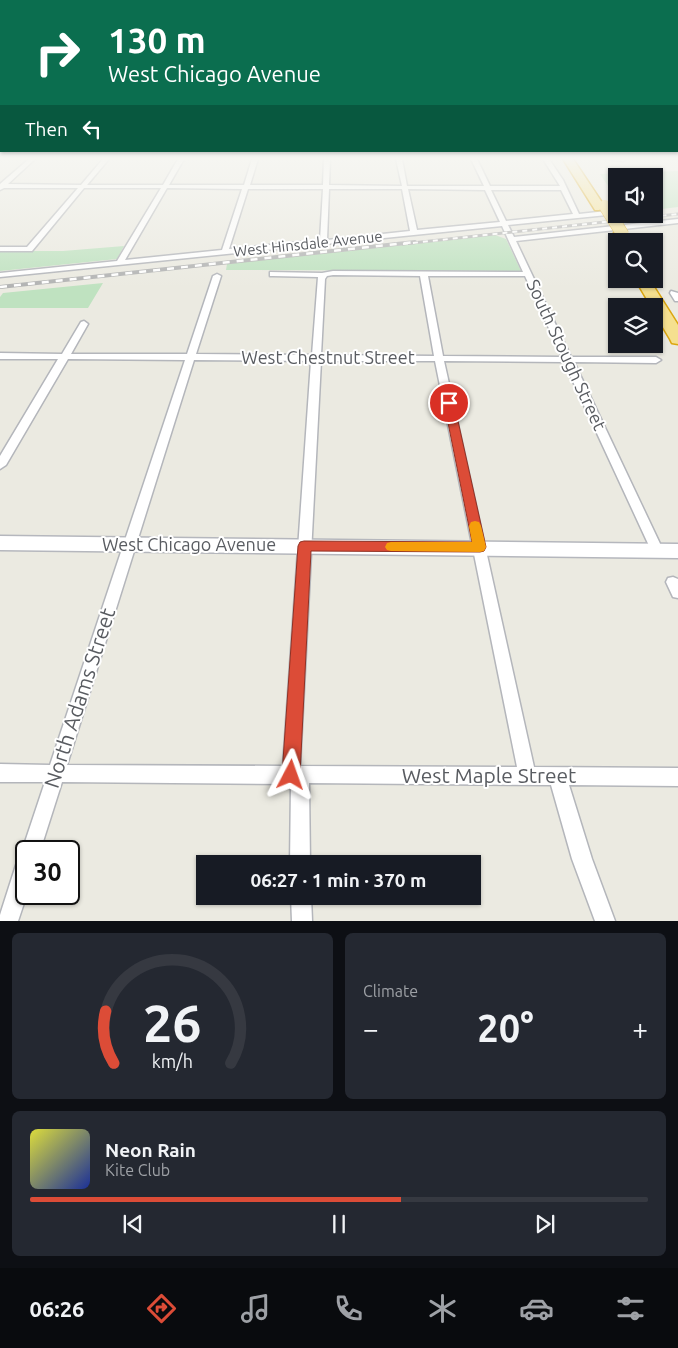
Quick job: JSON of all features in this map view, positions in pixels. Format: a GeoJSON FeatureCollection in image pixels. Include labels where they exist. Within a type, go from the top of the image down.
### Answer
{"type":"FeatureCollection","features":[{"type":"Feature","properties":{"kind":"highway"},"geometry":{"type":"LineString","coordinates":[[607,208],[619,233]]}},
{"type":"Feature","properties":{"kind":"highway"},"geometry":{"type":"LineString","coordinates":[[647,288],[678,339]]}},
{"type":"Feature","properties":{"kind":"highway"},"geometry":{"type":"LineString","coordinates":[[656,288],[678,321]]}},
{"type":"Feature","properties":{"kind":"main road","name":"West Chicago Avenue"},"geometry":{"type":"LineString","coordinates":[[0,543],[480,547],[678,551]]}},
{"type":"Feature","properties":{"kind":"street"},"geometry":{"type":"LineString","coordinates":[[0,249],[29,249],[69,202]]}},
{"type":"Feature","properties":{"kind":"street"},"geometry":{"type":"LineString","coordinates":[[120,262],[155,202]]}},
{"type":"Feature","properties":{"kind":"street"},"geometry":{"type":"LineString","coordinates":[[225,252],[241,202]]}},
{"type":"Feature","properties":{"kind":"street"},"geometry":{"type":"LineString","coordinates":[[323,242],[324,202]]}},
{"type":"Feature","properties":{"kind":"street"},"geometry":{"type":"LineString","coordinates":[[408,202],[414,232]]}},
{"type":"Feature","properties":{"kind":"street","name":"South Stough Street"},"geometry":{"type":"LineString","coordinates":[[494,202],[657,550]]}},
{"type":"Feature","properties":{"kind":"street"},"geometry":{"type":"LineString","coordinates":[[570,202],[576,215]]}},
{"type":"Feature","properties":{"kind":"street","name":"West Hinsdale Avenue"},"geometry":{"type":"LineString","coordinates":[[0,275],[504,223],[576,215],[607,208]]}},
{"type":"Feature","properties":{"kind":"street"},"geometry":{"type":"LineString","coordinates":[[511,239],[678,221]]}},
{"type":"Feature","properties":{"kind":"street"},"geometry":{"type":"LineString","coordinates":[[0,285],[9,274]]}},
{"type":"Feature","properties":{"kind":"street"},"geometry":{"type":"LineString","coordinates":[[273,274],[528,274]]}},
{"type":"Feature","properties":{"kind":"street"},"geometry":{"type":"LineString","coordinates":[[424,274],[527,776]]}},
{"type":"Feature","properties":{"kind":"street"},"geometry":{"type":"LineString","coordinates":[[299,855],[295,776],[304,546],[319,298],[324,275]]}},
{"type":"Feature","properties":{"kind":"street","name":"North Adams Street"},"geometry":{"type":"LineString","coordinates":[[35,840],[217,276]]}},
{"type":"Feature","properties":{"kind":"street"},"geometry":{"type":"LineString","coordinates":[[0,465],[84,324]]}},
{"type":"Feature","properties":{"kind":"street","name":"West Chestnut Street"},"geometry":{"type":"LineString","coordinates":[[0,356],[656,360]]}},
{"type":"Feature","properties":{"kind":"street","name":"West Maple Street"},"geometry":{"type":"LineString","coordinates":[[0,773],[678,777]]}},
{"type":"Feature","properties":{"kind":"street"},"geometry":{"type":"LineString","coordinates":[[557,776],[582,859],[605,920]]}},
{"type":"Feature","properties":{"kind":"street"},"geometry":{"type":"LineString","coordinates":[[8,920],[15,899]]}},
{"type":"Feature","properties":{"kind":"street"},"geometry":{"type":"LineString","coordinates":[[301,905],[302,920]]}},
{"type":"Feature","properties":{"kind":"green space"},"geometry":{"type":"Polygon","coordinates":[[[663,202],[678,202],[678,207],[663,209],[663,202]]]}},
{"type":"Feature","properties":{"kind":"green space"},"geometry":{"type":"Polygon","coordinates":[[[495,235],[506,239],[521,271],[226,270],[227,264],[495,235]]]}},
{"type":"Feature","properties":{"kind":"green space"},"geometry":{"type":"Polygon","coordinates":[[[124,246],[117,259],[0,271],[0,251],[63,251],[124,246]]]}},
{"type":"Feature","properties":{"kind":"green space"},"geometry":{"type":"Polygon","coordinates":[[[103,283],[88,308],[0,308],[0,297],[3,293],[103,283]]]}},
{"type":"Feature","properties":{"kind":"railway"},"geometry":{"type":"LineString","coordinates":[[403,244],[678,214]]}},
{"type":"Feature","properties":{"kind":"railway"},"geometry":{"type":"LineString","coordinates":[[0,287],[415,242]]}},
{"type":"Feature","properties":{"kind":"slow traffic"},"geometry":{"type":"LineString","coordinates":[[391,547],[480,547],[475,526]]}},
{"type":"Feature","properties":{"kind":"route"},"geometry":{"type":"LineString","coordinates":[[291,775],[304,546],[480,547],[449,403]]}}]}
